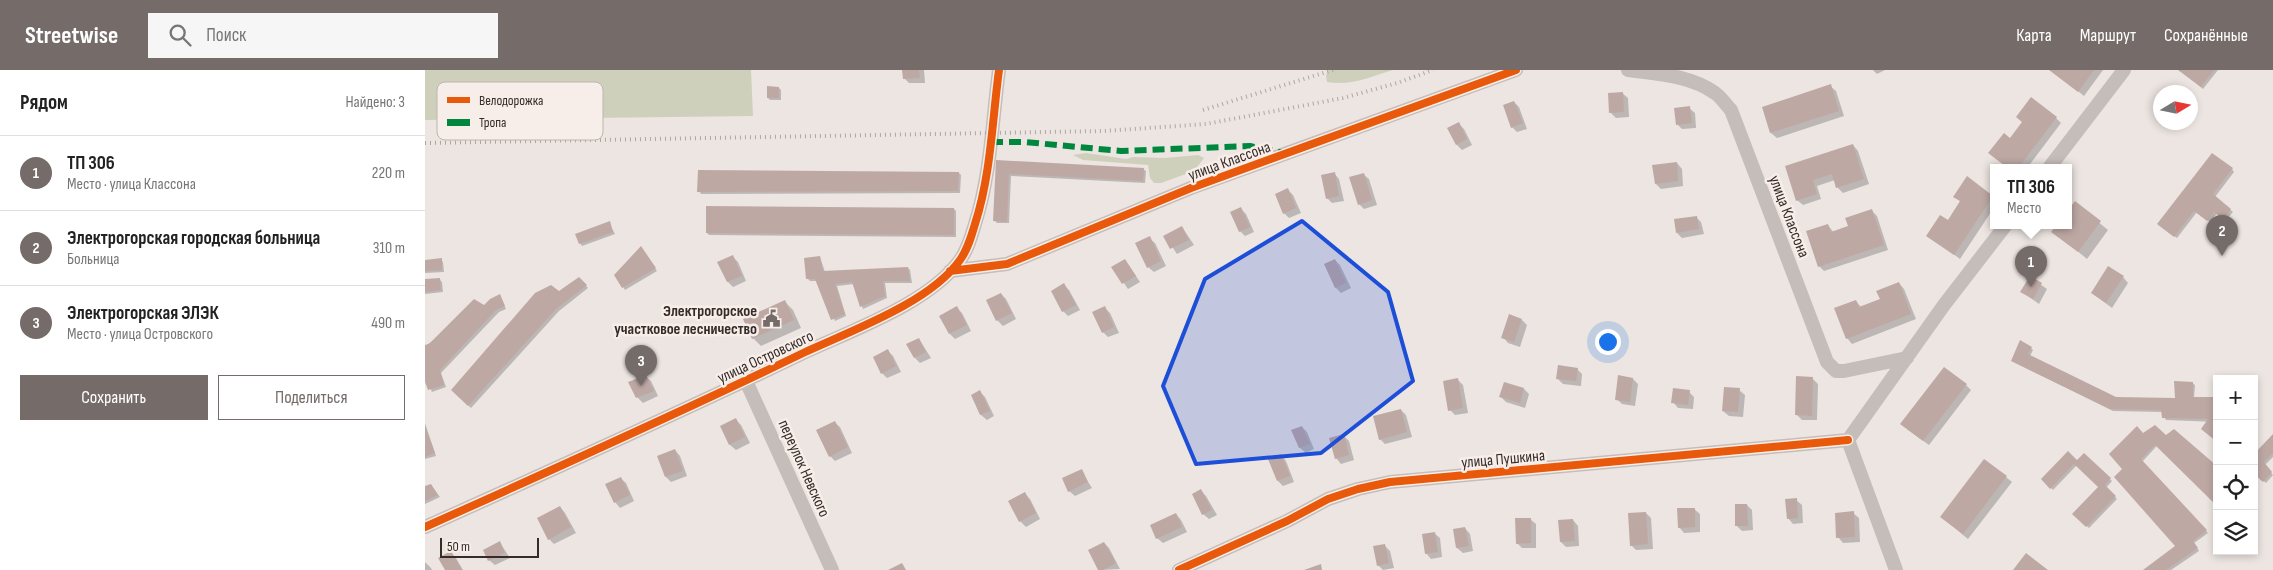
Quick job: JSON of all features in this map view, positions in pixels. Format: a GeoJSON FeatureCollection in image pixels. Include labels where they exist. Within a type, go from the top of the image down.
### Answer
{"type":"FeatureCollection","features":[{"type":"Feature","properties":{"kind":"street","name":"улица Островского"},"geometry":{"type":"LineString","coordinates":[[425,527],[747,381],[904,305],[929,289],[950,271],[968,246],[981,204],[994,121],[994,104],[999,70]]}},
{"type":"Feature","properties":{"kind":"street","name":"улица Классона"},"geometry":{"type":"LineString","coordinates":[[950,271],[1007,264],[1191,188],[1516,70]]}},
{"type":"Feature","properties":{"kind":"street","name":"улица Классона"},"geometry":{"type":"LineString","coordinates":[[1628,70],[1677,77],[1696,83],[1716,93],[1731,110],[1827,362],[1836,371],[1844,371],[1907,358]]}},
{"type":"Feature","properties":{"kind":"street"},"geometry":{"type":"LineString","coordinates":[[2052,164],[2124,70]]}},
{"type":"Feature","properties":{"kind":"street"},"geometry":{"type":"LineString","coordinates":[[1897,570],[1848,440],[2003,229]]}},
{"type":"Feature","properties":{"kind":"street","name":"переулок Невского"},"geometry":{"type":"LineString","coordinates":[[747,381],[832,570]]}},
{"type":"Feature","properties":{"kind":"street","name":"улица Пушкина"},"geometry":{"type":"LineString","coordinates":[[1179,570],[1287,521],[1328,499],[1358,489],[1390,482],[1848,440]]}},
{"type":"Feature","properties":{"kind":"highlighted area"},"geometry":{"type":"Polygon","coordinates":[[[1302,221],[1388,292],[1413,381],[1321,453],[1196,464],[1163,386],[1205,279],[1302,221]]]}},
{"type":"Feature","properties":{"kind":"green space"},"geometry":{"type":"Polygon","coordinates":[[[425,70],[751,70],[753,116],[603,118],[603,82],[437,82],[437,120],[425,120],[425,70]]]}},
{"type":"Feature","properties":{"kind":"green space"},"geometry":{"type":"Polygon","coordinates":[[[1328,70],[1393,70],[1360,80],[1336,83],[1327,82],[1328,70]]]}},
{"type":"Feature","properties":{"kind":"green space"},"geometry":{"type":"Polygon","coordinates":[[[1086,153],[1126,159],[1133,157],[1165,158],[1198,155],[1204,158],[1194,171],[1161,183],[1154,183],[1150,178],[1148,165],[1083,160],[1073,155],[1086,153]]]}},
{"type":"Feature","properties":{"kind":"building"},"geometry":{"type":"Polygon","coordinates":[[[902,70],[919,70],[920,78],[903,79],[902,70]]]}},
{"type":"Feature","properties":{"kind":"building"},"geometry":{"type":"Polygon","coordinates":[[[2049,70],[2094,70],[2078,92],[2049,70]]]}},
{"type":"Feature","properties":{"kind":"building"},"geometry":{"type":"Polygon","coordinates":[[[2178,70],[2214,70],[2201,87],[2178,70]]]}},
{"type":"Feature","properties":{"kind":"building"},"geometry":{"type":"Polygon","coordinates":[[[1831,84],[1839,111],[1770,133],[1762,107],[1831,84]]]}},
{"type":"Feature","properties":{"kind":"building"},"geometry":{"type":"Polygon","coordinates":[[[767,86],[779,87],[779,98],[767,98],[767,86]]]}},
{"type":"Feature","properties":{"kind":"building"},"geometry":{"type":"Polygon","coordinates":[[[1623,92],[1624,112],[1609,113],[1608,93],[1623,92]]]}},
{"type":"Feature","properties":{"kind":"building"},"geometry":{"type":"Polygon","coordinates":[[[2031,97],[2057,117],[2021,164],[2003,164],[1988,153],[2004,133],[2010,138],[2022,122],[2016,117],[2031,97]]]}},
{"type":"Feature","properties":{"kind":"building"},"geometry":{"type":"Polygon","coordinates":[[[1514,101],[1523,123],[1511,128],[1503,105],[1514,101]]]}},
{"type":"Feature","properties":{"kind":"building"},"geometry":{"type":"Polygon","coordinates":[[[1690,106],[1692,123],[1676,125],[1674,108],[1690,106]]]}},
{"type":"Feature","properties":{"kind":"building"},"geometry":{"type":"Polygon","coordinates":[[[1459,122],[1467,139],[1456,145],[1447,128],[1459,122]]]}},
{"type":"Feature","properties":{"kind":"building"},"geometry":{"type":"Polygon","coordinates":[[[1853,144],[1864,179],[1836,188],[1832,174],[1813,180],[1817,194],[1796,201],[1785,166],[1853,144]]]}},
{"type":"Feature","properties":{"kind":"building"},"geometry":{"type":"Polygon","coordinates":[[[2212,153],[2233,168],[2213,194],[2231,209],[2223,219],[2214,212],[2207,221],[2194,211],[2174,237],[2157,224],[2212,153]]]}},
{"type":"Feature","properties":{"kind":"building"},"geometry":{"type":"Polygon","coordinates":[[[996,160],[1144,168],[1143,181],[1009,174],[1007,222],[993,221],[996,160]]]}},
{"type":"Feature","properties":{"kind":"building"},"geometry":{"type":"Polygon","coordinates":[[[1677,162],[1678,181],[1655,184],[1652,165],[1677,162]]]}},
{"type":"Feature","properties":{"kind":"building"},"geometry":{"type":"Polygon","coordinates":[[[698,170],[959,172],[958,191],[697,192],[698,170]]]}},
{"type":"Feature","properties":{"kind":"building"},"geometry":{"type":"Polygon","coordinates":[[[1335,172],[1339,196],[1326,199],[1321,175],[1335,172]]]}},
{"type":"Feature","properties":{"kind":"building"},"geometry":{"type":"Polygon","coordinates":[[[1364,173],[1372,200],[1358,205],[1349,177],[1364,173]]]}},
{"type":"Feature","properties":{"kind":"building"},"geometry":{"type":"Polygon","coordinates":[[[1967,176],[1990,194],[1990,201],[1954,255],[1926,236],[1940,215],[1948,220],[1960,201],[1953,197],[1967,176]]]}},
{"type":"Feature","properties":{"kind":"building"},"geometry":{"type":"Polygon","coordinates":[[[1288,188],[1296,208],[1283,214],[1275,194],[1288,188]]]}},
{"type":"Feature","properties":{"kind":"building"},"geometry":{"type":"Polygon","coordinates":[[[2075,201],[2101,221],[2078,252],[2051,232],[2054,229],[2072,229],[2072,205],[2075,201]]]}},
{"type":"Feature","properties":{"kind":"building"},"geometry":{"type":"Polygon","coordinates":[[[706,206],[954,208],[954,235],[706,233],[706,206]]]}},
{"type":"Feature","properties":{"kind":"building"},"geometry":{"type":"Polygon","coordinates":[[[1241,207],[1250,227],[1239,232],[1230,212],[1241,207]]]}},
{"type":"Feature","properties":{"kind":"building"},"geometry":{"type":"Polygon","coordinates":[[[1872,209],[1884,245],[1818,267],[1806,231],[1828,224],[1831,232],[1848,226],[1845,218],[1872,209]]]}},
{"type":"Feature","properties":{"kind":"building"},"geometry":{"type":"Polygon","coordinates":[[[1697,216],[1699,229],[1676,233],[1674,219],[1697,216]]]}},
{"type":"Feature","properties":{"kind":"building"},"geometry":{"type":"Polygon","coordinates":[[[610,221],[613,232],[579,244],[575,234],[610,221]]]}},
{"type":"Feature","properties":{"kind":"building"},"geometry":{"type":"Polygon","coordinates":[[[1182,226],[1189,240],[1170,249],[1163,236],[1182,226]]]}},
{"type":"Feature","properties":{"kind":"building"},"geometry":{"type":"Polygon","coordinates":[[[1150,236],[1161,261],[1147,268],[1135,243],[1150,236]]]}},
{"type":"Feature","properties":{"kind":"building"},"geometry":{"type":"Polygon","coordinates":[[[641,246],[656,268],[622,288],[614,275],[641,246]]]}},
{"type":"Feature","properties":{"kind":"building"},"geometry":{"type":"Polygon","coordinates":[[[733,255],[742,276],[727,282],[717,262],[733,255]]]}},
{"type":"Feature","properties":{"kind":"building"},"geometry":{"type":"Polygon","coordinates":[[[820,256],[823,271],[908,267],[910,281],[883,281],[885,296],[860,307],[852,282],[835,284],[845,314],[831,320],[815,279],[806,279],[804,258],[820,256]]]}},
{"type":"Feature","properties":{"kind":"building"},"geometry":{"type":"Polygon","coordinates":[[[442,258],[442,270],[425,271],[425,260],[442,258]]]}},
{"type":"Feature","properties":{"kind":"building"},"geometry":{"type":"Polygon","coordinates":[[[1125,259],[1136,276],[1122,284],[1111,267],[1125,259]]]}},
{"type":"Feature","properties":{"kind":"building"},"geometry":{"type":"Polygon","coordinates":[[[1335,259],[1346,283],[1335,288],[1324,264],[1335,259]]]}},
{"type":"Feature","properties":{"kind":"building"},"geometry":{"type":"Polygon","coordinates":[[[2108,266],[2124,276],[2106,303],[2091,293],[2108,266]]]}},
{"type":"Feature","properties":{"kind":"building"},"geometry":{"type":"Polygon","coordinates":[[[2030,276],[2042,283],[2033,299],[2020,292],[2030,276]]]}},
{"type":"Feature","properties":{"kind":"building"},"geometry":{"type":"Polygon","coordinates":[[[579,277],[587,285],[556,309],[468,406],[451,390],[535,293],[551,285],[559,291],[579,277]]]}},
{"type":"Feature","properties":{"kind":"building"},"geometry":{"type":"Polygon","coordinates":[[[440,278],[441,290],[425,292],[425,279],[440,278]]]}},
{"type":"Feature","properties":{"kind":"building"},"geometry":{"type":"Polygon","coordinates":[[[1899,282],[1911,314],[1846,339],[1834,308],[1856,300],[1859,307],[1880,299],[1876,291],[1899,282]]]}},
{"type":"Feature","properties":{"kind":"building"},"geometry":{"type":"Polygon","coordinates":[[[1064,283],[1076,305],[1062,312],[1051,291],[1064,283]]]}},
{"type":"Feature","properties":{"kind":"building"},"geometry":{"type":"Polygon","coordinates":[[[1001,293],[1012,313],[996,321],[986,300],[1001,293]]]}},
{"type":"Feature","properties":{"kind":"building"},"geometry":{"type":"Polygon","coordinates":[[[500,294],[505,306],[496,310],[440,370],[444,385],[428,390],[425,382],[425,345],[429,344],[474,299],[484,305],[490,299],[500,294]]]}},
{"type":"Feature","properties":{"kind":"building"},"geometry":{"type":"Polygon","coordinates":[[[785,300],[794,320],[752,339],[743,319],[785,300]]]}},
{"type":"Feature","properties":{"kind":"building"},"geometry":{"type":"Polygon","coordinates":[[[957,306],[967,325],[949,334],[939,316],[957,306]]]}},
{"type":"Feature","properties":{"kind":"building"},"geometry":{"type":"Polygon","coordinates":[[[1105,306],[1114,327],[1102,333],[1092,312],[1105,306]]]}},
{"type":"Feature","properties":{"kind":"building"},"geometry":{"type":"Polygon","coordinates":[[[1509,314],[1522,319],[1514,342],[1501,338],[1509,314]]]}},
{"type":"Feature","properties":{"kind":"building"},"geometry":{"type":"Polygon","coordinates":[[[919,338],[926,352],[914,358],[906,344],[919,338]]]}},
{"type":"Feature","properties":{"kind":"building"},"geometry":{"type":"Polygon","coordinates":[[[2020,340],[2032,347],[2028,354],[2116,397],[2175,398],[2174,381],[2193,382],[2193,397],[2213,397],[2213,439],[2201,429],[2208,419],[2162,418],[2161,410],[2110,409],[2011,361],[2020,340]]]}},
{"type":"Feature","properties":{"kind":"building"},"geometry":{"type":"Polygon","coordinates":[[[888,349],[896,366],[881,374],[873,357],[888,349]]]}},
{"type":"Feature","properties":{"kind":"building"},"geometry":{"type":"Polygon","coordinates":[[[1558,365],[1578,368],[1576,381],[1556,379],[1558,365]]]}},
{"type":"Feature","properties":{"kind":"building"},"geometry":{"type":"Polygon","coordinates":[[[1944,367],[1967,384],[1923,441],[1900,424],[1944,367]]]}},
{"type":"Feature","properties":{"kind":"building"},"geometry":{"type":"Polygon","coordinates":[[[646,375],[654,391],[636,398],[628,382],[646,375]]]}},
{"type":"Feature","properties":{"kind":"building"},"geometry":{"type":"Polygon","coordinates":[[[1618,375],[1633,378],[1630,402],[1615,400],[1618,375]]]}},
{"type":"Feature","properties":{"kind":"building"},"geometry":{"type":"Polygon","coordinates":[[[1796,376],[1813,377],[1812,416],[1795,415],[1796,376]]]}},
{"type":"Feature","properties":{"kind":"building"},"geometry":{"type":"Polygon","coordinates":[[[1458,378],[1463,408],[1448,411],[1443,381],[1458,378]]]}},
{"type":"Feature","properties":{"kind":"building"},"geometry":{"type":"Polygon","coordinates":[[[1504,382],[1524,388],[1520,403],[1499,397],[1504,382]]]}},
{"type":"Feature","properties":{"kind":"building"},"geometry":{"type":"Polygon","coordinates":[[[1724,387],[1740,388],[1738,412],[1722,411],[1724,387]]]}},
{"type":"Feature","properties":{"kind":"building"},"geometry":{"type":"Polygon","coordinates":[[[1673,388],[1690,390],[1688,405],[1671,403],[1673,388]]]}},
{"type":"Feature","properties":{"kind":"building"},"geometry":{"type":"Polygon","coordinates":[[[980,390],[990,411],[980,415],[971,395],[980,390]]]}},
{"type":"Feature","properties":{"kind":"building"},"geometry":{"type":"Polygon","coordinates":[[[1401,409],[1407,432],[1379,440],[1373,416],[1401,409]]]}},
{"type":"Feature","properties":{"kind":"building"},"geometry":{"type":"Polygon","coordinates":[[[736,418],[745,437],[729,445],[720,426],[736,418]]]}},
{"type":"Feature","properties":{"kind":"building"},"geometry":{"type":"Polygon","coordinates":[[[835,421],[848,447],[829,457],[816,430],[835,421]]]}},
{"type":"Feature","properties":{"kind":"building"},"geometry":{"type":"Polygon","coordinates":[[[2155,425],[2166,435],[2174,429],[2213,463],[2213,502],[2155,445],[2141,459],[2207,530],[2193,541],[2198,548],[2166,570],[2143,570],[2175,546],[2114,477],[2122,469],[2109,454],[2137,426],[2143,433],[2155,425]]]}},
{"type":"Feature","properties":{"kind":"building"},"geometry":{"type":"Polygon","coordinates":[[[425,426],[435,453],[425,457],[425,426]]]}},
{"type":"Feature","properties":{"kind":"building"},"geometry":{"type":"Polygon","coordinates":[[[1302,426],[1310,444],[1299,448],[1291,430],[1302,426]]]}},
{"type":"Feature","properties":{"kind":"building"},"geometry":{"type":"Polygon","coordinates":[[[1344,434],[1349,455],[1335,459],[1329,438],[1344,434]]]}},
{"type":"Feature","properties":{"kind":"building"},"geometry":{"type":"Polygon","coordinates":[[[2273,434],[2273,453],[2264,462],[2272,472],[2263,482],[2258,478],[2258,450],[2273,434]]]}},
{"type":"Feature","properties":{"kind":"building"},"geometry":{"type":"Polygon","coordinates":[[[675,449],[683,471],[665,477],[657,456],[675,449]]]}},
{"type":"Feature","properties":{"kind":"building"},"geometry":{"type":"Polygon","coordinates":[[[2068,451],[2077,460],[2084,453],[2111,478],[2105,485],[2116,496],[2086,527],[2072,514],[2098,487],[2074,464],[2050,489],[2041,479],[2068,451]]]}},
{"type":"Feature","properties":{"kind":"building"},"geometry":{"type":"Polygon","coordinates":[[[1281,454],[1290,476],[1277,481],[1268,459],[1281,454]]]}},
{"type":"Feature","properties":{"kind":"building"},"geometry":{"type":"Polygon","coordinates":[[[1984,459],[2007,476],[1963,534],[1940,517],[1984,459]]]}},
{"type":"Feature","properties":{"kind":"building"},"geometry":{"type":"Polygon","coordinates":[[[1082,469],[1088,482],[1068,492],[1062,478],[1082,469]]]}},
{"type":"Feature","properties":{"kind":"building"},"geometry":{"type":"Polygon","coordinates":[[[621,477],[630,495],[614,503],[605,484],[621,477]]]}},
{"type":"Feature","properties":{"kind":"building"},"geometry":{"type":"Polygon","coordinates":[[[431,484],[438,495],[425,501],[425,486],[431,484]]]}},
{"type":"Feature","properties":{"kind":"building"},"geometry":{"type":"Polygon","coordinates":[[[1201,489],[1212,510],[1202,515],[1192,494],[1201,489]]]}},
{"type":"Feature","properties":{"kind":"building"},"geometry":{"type":"Polygon","coordinates":[[[1025,492],[1036,513],[1019,522],[1008,501],[1025,492]]]}},
{"type":"Feature","properties":{"kind":"building"},"geometry":{"type":"Polygon","coordinates":[[[1797,498],[1798,518],[1787,519],[1785,499],[1797,498]]]}},
{"type":"Feature","properties":{"kind":"building"},"geometry":{"type":"Polygon","coordinates":[[[1735,504],[1747,504],[1748,526],[1735,526],[1735,504]]]}},
{"type":"Feature","properties":{"kind":"building"},"geometry":{"type":"Polygon","coordinates":[[[560,506],[571,527],[548,540],[537,518],[560,506]]]}},
{"type":"Feature","properties":{"kind":"building"},"geometry":{"type":"Polygon","coordinates":[[[1677,508],[1695,508],[1695,527],[1678,528],[1677,508]]]}},
{"type":"Feature","properties":{"kind":"building"},"geometry":{"type":"Polygon","coordinates":[[[1854,511],[1855,537],[1836,538],[1835,513],[1854,511]]]}},
{"type":"Feature","properties":{"kind":"building"},"geometry":{"type":"Polygon","coordinates":[[[1646,512],[1648,544],[1630,546],[1628,513],[1646,512]]]}},
{"type":"Feature","properties":{"kind":"building"},"geometry":{"type":"Polygon","coordinates":[[[1176,513],[1182,527],[1156,539],[1150,525],[1176,513]]]}},
{"type":"Feature","properties":{"kind":"building"},"geometry":{"type":"Polygon","coordinates":[[[1515,518],[1531,518],[1531,543],[1516,544],[1515,518]]]}},
{"type":"Feature","properties":{"kind":"building"},"geometry":{"type":"Polygon","coordinates":[[[1573,519],[1575,541],[1560,542],[1558,520],[1573,519]]]}},
{"type":"Feature","properties":{"kind":"building"},"geometry":{"type":"Polygon","coordinates":[[[1465,527],[1469,546],[1456,548],[1453,529],[1465,527]]]}},
{"type":"Feature","properties":{"kind":"building"},"geometry":{"type":"Polygon","coordinates":[[[1435,532],[1438,552],[1425,554],[1422,534],[1435,532]]]}},
{"type":"Feature","properties":{"kind":"building"},"geometry":{"type":"Polygon","coordinates":[[[500,541],[505,553],[488,561],[483,550],[500,541]]]}},
{"type":"Feature","properties":{"kind":"building"},"geometry":{"type":"Polygon","coordinates":[[[1104,542],[1116,563],[1103,570],[1098,570],[1088,550],[1104,542]]]}},
{"type":"Feature","properties":{"kind":"building"},"geometry":{"type":"Polygon","coordinates":[[[1385,544],[1389,563],[1377,566],[1373,546],[1385,544]]]}},
{"type":"Feature","properties":{"kind":"building"},"geometry":{"type":"Polygon","coordinates":[[[451,551],[462,570],[445,570],[438,558],[451,551]]]}},
{"type":"Feature","properties":{"kind":"building"},"geometry":{"type":"Polygon","coordinates":[[[2026,553],[2048,570],[2013,570],[2026,553]]]}},
{"type":"Feature","properties":{"kind":"building"},"geometry":{"type":"Polygon","coordinates":[[[902,563],[906,570],[888,570],[902,563]]]}},
{"type":"Feature","properties":{"kind":"building"},"geometry":{"type":"Polygon","coordinates":[[[1321,564],[1322,570],[1304,570],[1321,564]]]}},
{"type":"Feature","properties":{"kind":"railway"},"geometry":{"type":"LineString","coordinates":[[1203,110],[1333,70]]}},
{"type":"Feature","properties":{"kind":"railway"},"geometry":{"type":"LineString","coordinates":[[603,140],[1104,131],[1206,124],[1343,98],[1397,83],[1433,70]]}},
{"type":"Feature","properties":{"kind":"railway"},"geometry":{"type":"LineString","coordinates":[[425,143],[595,140]]}},
{"type":"Feature","properties":{"kind":"marked path"},"geometry":{"type":"LineString","coordinates":[[991,142],[1025,142],[1121,151],[1250,146],[1285,153]]}},
{"type":"Feature","properties":{"kind":"cycle path"},"geometry":{"type":"LineString","coordinates":[[425,527],[863,326],[929,290],[946,276],[960,260],[972,234],[985,186],[999,70]]}},
{"type":"Feature","properties":{"kind":"cycle path"},"geometry":{"type":"LineString","coordinates":[[950,271],[1007,264],[1191,188],[1516,70]]}},
{"type":"Feature","properties":{"kind":"cycle path"},"geometry":{"type":"LineString","coordinates":[[1179,570],[1287,521],[1328,499],[1358,489],[1390,482],[1848,440]]}},
{"type":"Feature","properties":{"kind":"place","name":"Электрогорская городская больница"},"geometry":{"type":"Point","coordinates":[2222,256]}},
{"type":"Feature","properties":{"kind":"place","name":"ТП 306"},"geometry":{"type":"Point","coordinates":[2031,287]}},
{"type":"Feature","properties":{"kind":"place","name":"Электрогорское участковое лесничество"},"geometry":{"type":"Point","coordinates":[771,319]}},
{"type":"Feature","properties":{"kind":"place","name":"Электрогорская ЭЛЭК"},"geometry":{"type":"Point","coordinates":[641,386]}}]}
